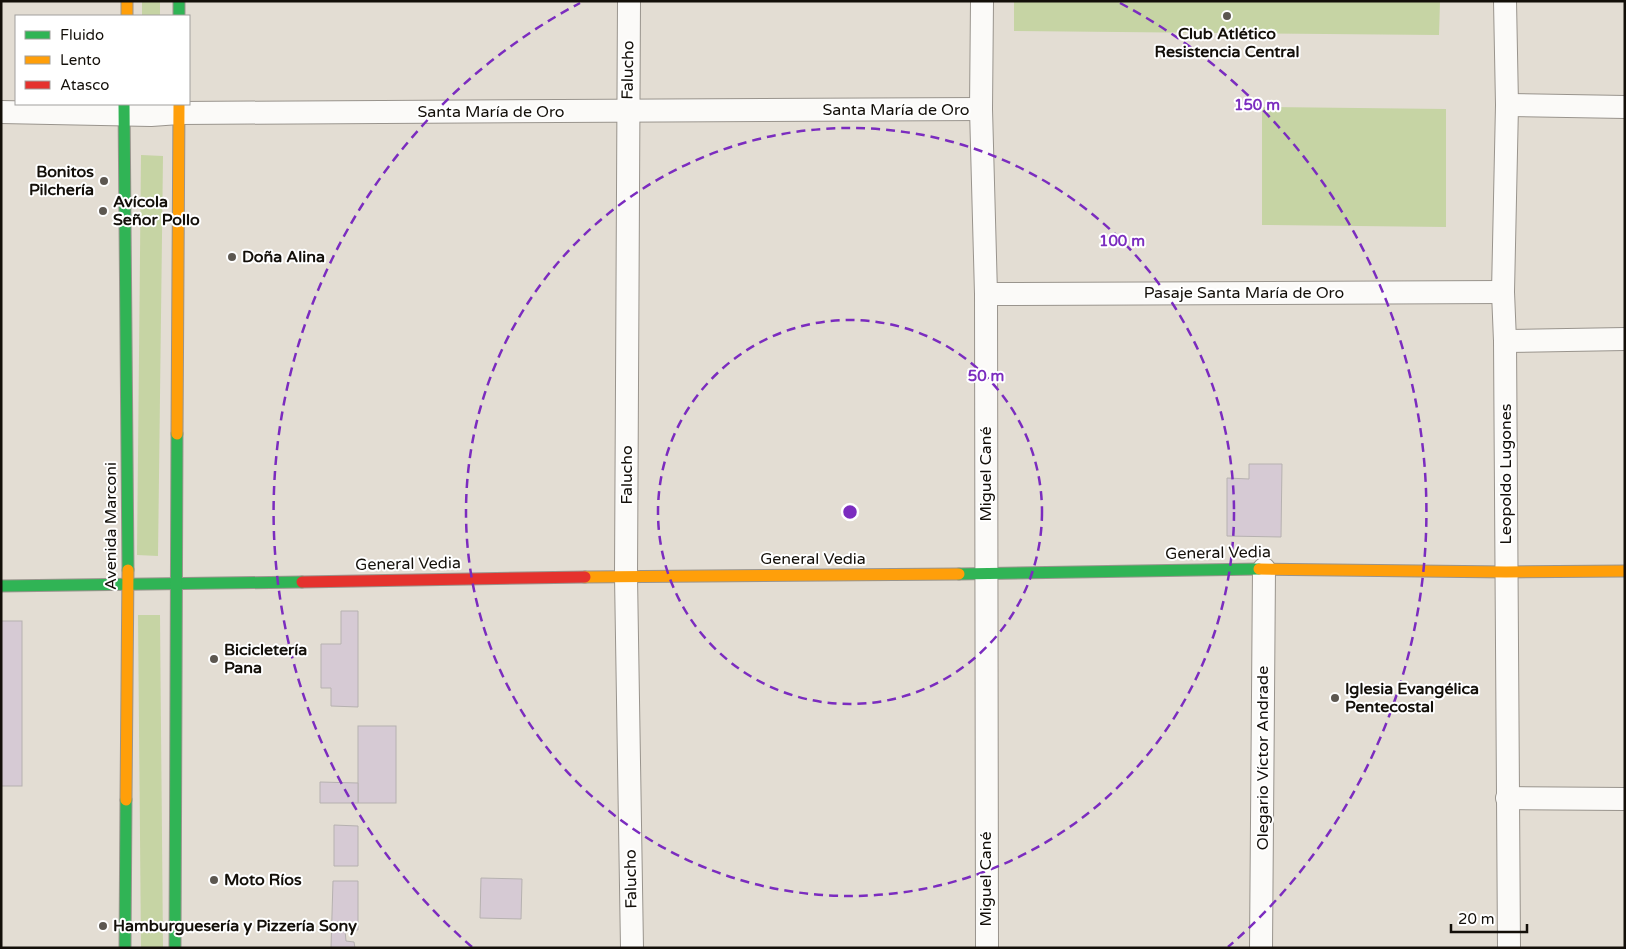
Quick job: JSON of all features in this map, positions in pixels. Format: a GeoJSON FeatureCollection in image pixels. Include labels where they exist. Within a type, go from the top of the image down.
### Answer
{"type":"FeatureCollection","features":[{"type":"Feature","properties":{"kind":"main road"},"geometry":{"type":"LineString","coordinates":[[126,15],[127,1]]}},
{"type":"Feature","properties":{"kind":"main road"},"geometry":{"type":"LineString","coordinates":[[179,15],[180,1]]}},
{"type":"Feature","properties":{"kind":"main road","name":"Avenida Marconi"},"geometry":{"type":"LineString","coordinates":[[124,109],[128,585],[125,948]]}},
{"type":"Feature","properties":{"kind":"main road"},"geometry":{"type":"LineString","coordinates":[[175,948],[179,109]]}},
{"type":"Feature","properties":{"kind":"main road","name":"General Vedia"},"geometry":{"type":"LineString","coordinates":[[1,586],[626,576],[986,574],[1264,569],[1506,572],[1625,571]]}},
{"type":"Feature","properties":{"kind":"street","name":"Falucho"},"geometry":{"type":"LineString","coordinates":[[629,1],[626,576],[632,948]]}},
{"type":"Feature","properties":{"kind":"street","name":"Miguel Cané"},"geometry":{"type":"LineString","coordinates":[[982,1],[981,109],[986,294],[986,948]]}},
{"type":"Feature","properties":{"kind":"street","name":"Leopoldo Lugones"},"geometry":{"type":"LineString","coordinates":[[1505,1],[1507,105],[1502,292],[1505,340],[1508,948]]}},
{"type":"Feature","properties":{"kind":"street"},"geometry":{"type":"LineString","coordinates":[[1507,105],[1625,106]]}},
{"type":"Feature","properties":{"kind":"street","name":"Santa María de Oro"},"geometry":{"type":"LineString","coordinates":[[1,112],[124,109],[627,111],[981,109]]}},
{"type":"Feature","properties":{"kind":"street","name":"Pasaje Santa María de Oro"},"geometry":{"type":"LineString","coordinates":[[986,294],[1502,292]]}},
{"type":"Feature","properties":{"kind":"street"},"geometry":{"type":"LineString","coordinates":[[1505,340],[1625,339]]}},
{"type":"Feature","properties":{"kind":"street","name":"Olegario Víctor Andrade"},"geometry":{"type":"LineString","coordinates":[[1262,948],[1264,569]]}},
{"type":"Feature","properties":{"kind":"street"},"geometry":{"type":"LineString","coordinates":[[1508,798],[1625,799]]}},
{"type":"Feature","properties":{"kind":"green space"},"geometry":{"type":"Polygon","coordinates":[[[142,1],[160,1],[160,15],[142,15],[142,1]]]}},
{"type":"Feature","properties":{"kind":"green space","name":"Club Atlético Resistencia Central"},"geometry":{"type":"Polygon","coordinates":[[[1014,1],[1440,1],[1439,35],[1014,31],[1014,1]]]}},
{"type":"Feature","properties":{"kind":"green space"},"geometry":{"type":"Polygon","coordinates":[[[1262,107],[1446,109],[1446,227],[1262,225],[1262,107]]]}},
{"type":"Feature","properties":{"kind":"green space"},"geometry":{"type":"Polygon","coordinates":[[[141,155],[163,156],[158,556],[137,555],[141,155]]]}},
{"type":"Feature","properties":{"kind":"green space"},"geometry":{"type":"Polygon","coordinates":[[[138,615],[160,615],[163,948],[141,948],[138,615]]]}},
{"type":"Feature","properties":{"kind":"building"},"geometry":{"type":"Polygon","coordinates":[[[1249,464],[1282,464],[1281,537],[1227,536],[1227,478],[1249,479],[1249,464]]]}},
{"type":"Feature","properties":{"kind":"building"},"geometry":{"type":"Polygon","coordinates":[[[341,611],[358,611],[358,707],[331,706],[331,688],[321,688],[321,644],[341,644],[341,611]]]}},
{"type":"Feature","properties":{"kind":"building"},"geometry":{"type":"Polygon","coordinates":[[[1,621],[22,621],[22,786],[1,786],[1,621]]]}},
{"type":"Feature","properties":{"kind":"building"},"geometry":{"type":"Polygon","coordinates":[[[358,726],[396,726],[396,803],[358,803],[358,726]]]}},
{"type":"Feature","properties":{"kind":"building"},"geometry":{"type":"Polygon","coordinates":[[[320,782],[358,783],[358,803],[320,803],[320,782]]]}},
{"type":"Feature","properties":{"kind":"building"},"geometry":{"type":"Polygon","coordinates":[[[334,825],[358,826],[358,866],[334,866],[334,825]]]}},
{"type":"Feature","properties":{"kind":"building"},"geometry":{"type":"Polygon","coordinates":[[[481,878],[522,879],[521,919],[480,918],[481,878]]]}},
{"type":"Feature","properties":{"kind":"building"},"geometry":{"type":"Polygon","coordinates":[[[333,881],[358,881],[358,930],[345,930],[346,941],[354,942],[355,948],[331,948],[333,881]]]}},
{"type":"Feature","properties":{"kind":"traffic: fast"},"geometry":{"type":"LineString","coordinates":[[179,1],[179,15]]}},
{"type":"Feature","properties":{"kind":"traffic: fast"},"geometry":{"type":"LineString","coordinates":[[124,105],[128,570]]}},
{"type":"Feature","properties":{"kind":"traffic: fast"},"geometry":{"type":"LineString","coordinates":[[175,948],[177,434]]}},
{"type":"Feature","properties":{"kind":"traffic: fast"},"geometry":{"type":"LineString","coordinates":[[959,574],[1259,569]]}},
{"type":"Feature","properties":{"kind":"traffic: fast"},"geometry":{"type":"LineString","coordinates":[[1,586],[302,582]]}},
{"type":"Feature","properties":{"kind":"traffic: fast"},"geometry":{"type":"LineString","coordinates":[[125,948],[126,800]]}},
{"type":"Feature","properties":{"kind":"traffic: slow"},"geometry":{"type":"LineString","coordinates":[[127,1],[127,15]]}},
{"type":"Feature","properties":{"kind":"traffic: slow"},"geometry":{"type":"LineString","coordinates":[[177,434],[179,105]]}},
{"type":"Feature","properties":{"kind":"traffic: slow"},"geometry":{"type":"LineString","coordinates":[[1259,569],[1506,572],[1625,571]]}},
{"type":"Feature","properties":{"kind":"traffic: slow"},"geometry":{"type":"LineString","coordinates":[[126,800],[128,570]]}},
{"type":"Feature","properties":{"kind":"traffic: slow"},"geometry":{"type":"LineString","coordinates":[[585,577],[959,574]]}},
{"type":"Feature","properties":{"kind":"traffic: jam"},"geometry":{"type":"LineString","coordinates":[[302,582],[585,577]]}},
{"type":"Feature","properties":{"kind":"place","name":"Club Atlético Resistencia Central"},"geometry":{"type":"Point","coordinates":[1227,16]}},
{"type":"Feature","properties":{"kind":"place","name":"Bonitos Pilchería"},"geometry":{"type":"Point","coordinates":[104,181]}},
{"type":"Feature","properties":{"kind":"place","name":"Avícola Señor Pollo"},"geometry":{"type":"Point","coordinates":[103,211]}},
{"type":"Feature","properties":{"kind":"place","name":"Doña Alina"},"geometry":{"type":"Point","coordinates":[232,257]}},
{"type":"Feature","properties":{"kind":"place","name":"Bicicletería Pana"},"geometry":{"type":"Point","coordinates":[214,659]}},
{"type":"Feature","properties":{"kind":"place","name":"Iglesia Evangélica Pentecostal"},"geometry":{"type":"Point","coordinates":[1335,698]}},
{"type":"Feature","properties":{"kind":"place","name":"Moto Ríos"},"geometry":{"type":"Point","coordinates":[214,880]}},
{"type":"Feature","properties":{"kind":"place","name":"Hamburguesería y Pizzería Sony"},"geometry":{"type":"Point","coordinates":[103,926]}}]}
